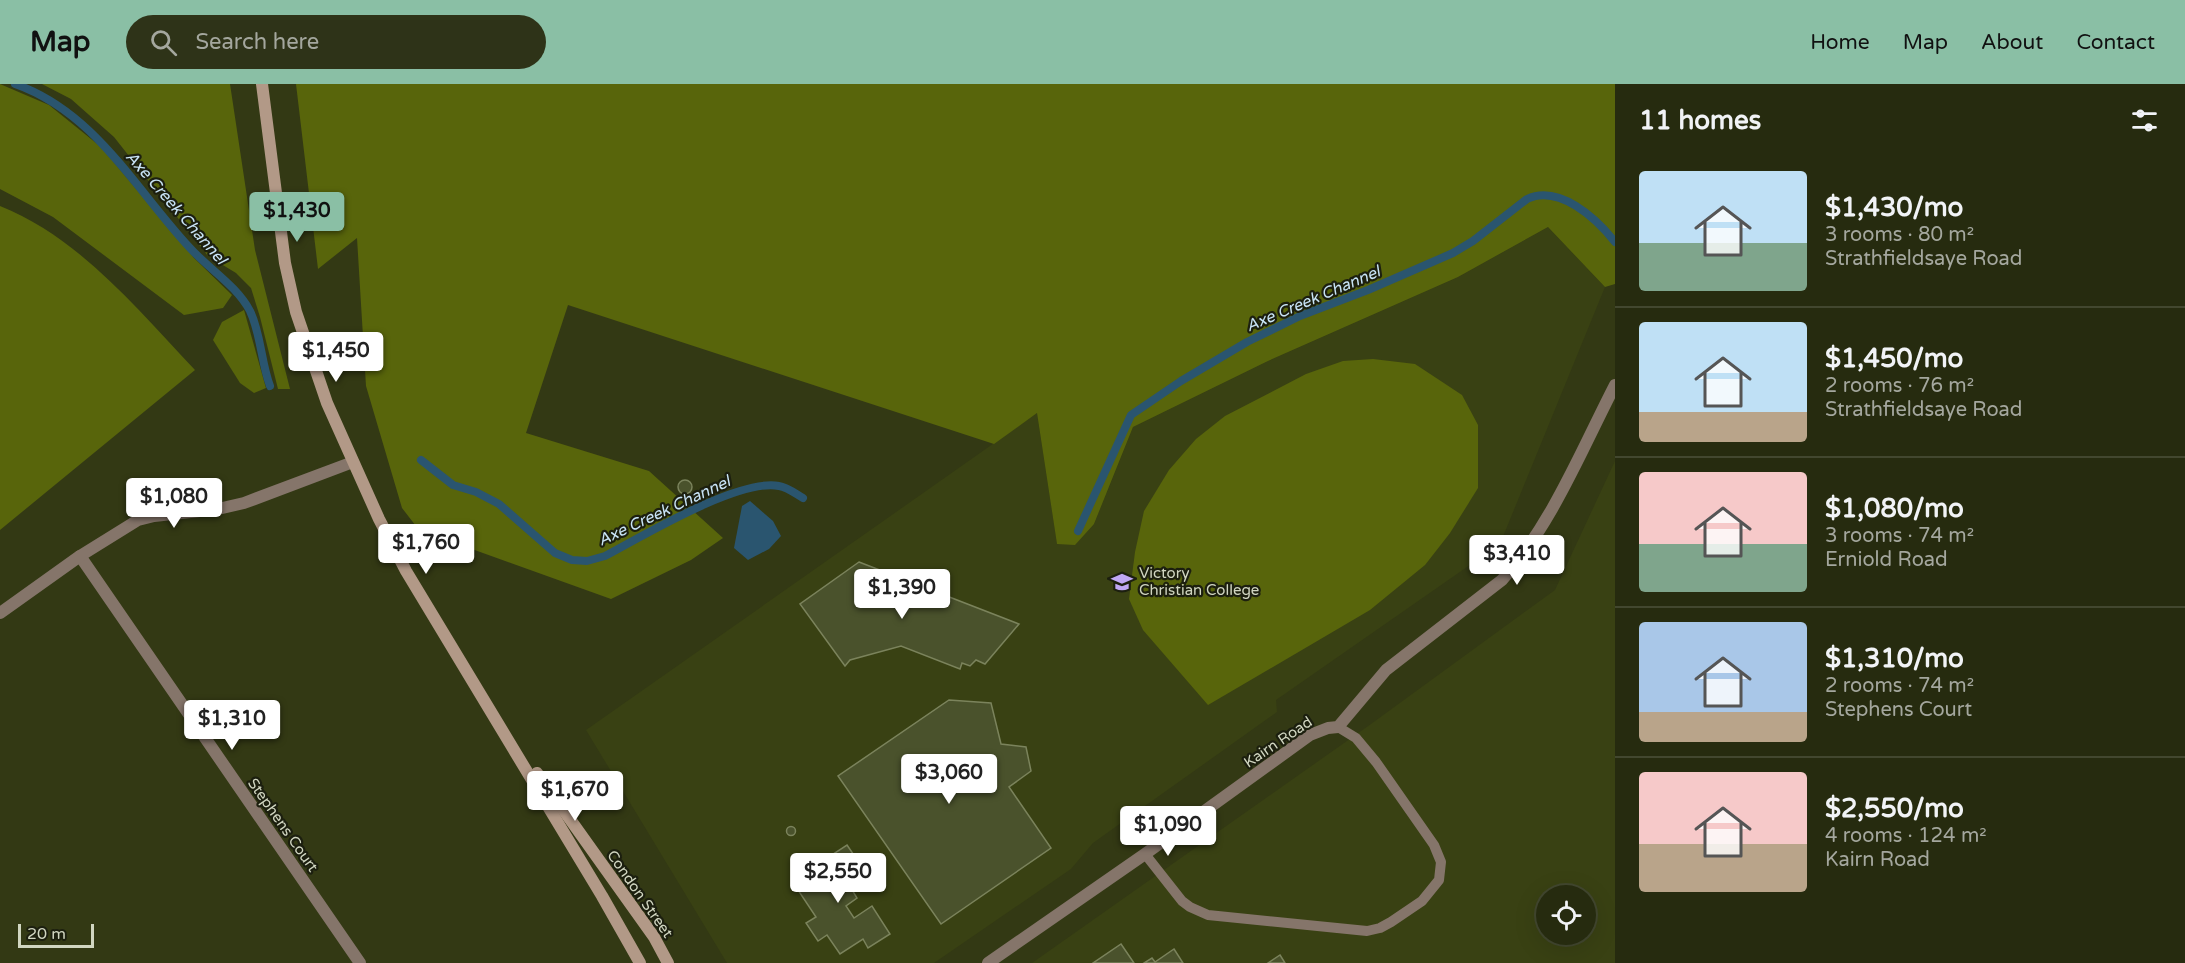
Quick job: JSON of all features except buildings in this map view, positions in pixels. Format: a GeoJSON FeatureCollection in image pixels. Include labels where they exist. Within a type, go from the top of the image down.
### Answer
{"type":"FeatureCollection","features":[{"type":"Feature","properties":{"kind":"main road","name":"Condon Street"},"geometry":{"type":"LineString","coordinates":[[262,84],[285,263],[296,312],[327,403],[406,571],[640,963]]}},
{"type":"Feature","properties":{"kind":"main road","name":"Condon Street"},"geometry":{"type":"LineString","coordinates":[[482,696],[654,937],[668,963]]}},
{"type":"Feature","properties":{"kind":"street"},"geometry":{"type":"LineString","coordinates":[[1338,727],[1386,670],[1486,593],[1517,564],[1555,502],[1615,385]]}},
{"type":"Feature","properties":{"kind":"street"},"geometry":{"type":"LineString","coordinates":[[0,613],[80,556],[138,520],[218,509],[244,503],[353,462]]}},
{"type":"Feature","properties":{"kind":"street","name":"Stephens Court"},"geometry":{"type":"LineString","coordinates":[[80,556],[360,963]]}},
{"type":"Feature","properties":{"kind":"street","name":"Kairn Road"},"geometry":{"type":"LineString","coordinates":[[988,963],[1310,735],[1338,727]]}},
{"type":"Feature","properties":{"kind":"lane"},"geometry":{"type":"LineString","coordinates":[[1145,854],[1182,901],[1208,915],[1367,931],[1391,922],[1428,895],[1440,876],[1442,862],[1434,845],[1376,762],[1356,738],[1338,727]]}},
{"type":"Feature","properties":{"kind":"shaded area"},"geometry":{"type":"Polygon","coordinates":[[[0,84],[49,105],[101,147],[194,258],[232,295],[223,308],[184,315],[53,217],[0,189],[0,84]]]}},
{"type":"Feature","properties":{"kind":"shaded area"},"geometry":{"type":"Polygon","coordinates":[[[42,84],[230,84],[255,250],[290,389],[278,389],[251,288],[236,273],[208,256],[114,137],[71,99],[42,84]]]}},
{"type":"Feature","properties":{"kind":"shaded area"},"geometry":{"type":"Polygon","coordinates":[[[296,84],[1615,84],[1615,284],[1605,287],[1548,227],[1458,277],[1268,361],[1133,427],[1094,524],[1075,545],[1057,544],[1037,413],[994,444],[568,305],[526,433],[649,471],[723,538],[691,560],[611,599],[419,530],[402,508],[366,386],[357,238],[318,269],[296,84]]]}},
{"type":"Feature","properties":{"kind":"shaded area"},"geometry":{"type":"Polygon","coordinates":[[[0,206],[29,220],[82,256],[129,300],[195,370],[0,530],[0,206]]]}},
{"type":"Feature","properties":{"kind":"shaded area","name":"Victory Christian College"},"geometry":{"type":"Polygon","coordinates":[[[1548,227],[1605,287],[1500,544],[1276,700],[1277,712],[1093,843],[1071,869],[934,963],[727,963],[586,730],[1037,413],[1057,543],[1094,524],[1133,427],[1268,361],[1458,277],[1548,227]]]}},
{"type":"Feature","properties":{"kind":"shaded area"},"geometry":{"type":"Polygon","coordinates":[[[244,310],[266,388],[254,393],[240,383],[213,340],[222,322],[244,310]]]}},
{"type":"Feature","properties":{"kind":"shaded area"},"geometry":{"type":"Polygon","coordinates":[[[1373,359],[1415,364],[1462,395],[1478,425],[1478,488],[1450,533],[1425,565],[1370,610],[1208,705],[1143,630],[1129,599],[1135,552],[1144,511],[1169,470],[1196,439],[1225,416],[1306,374],[1343,361],[1373,359]]]}},
{"type":"Feature","properties":{"kind":"shaded area"},"geometry":{"type":"Polygon","coordinates":[[[1615,461],[1615,963],[1032,963],[1371,724],[1555,590],[1615,461]]]}},
{"type":"Feature","properties":{"kind":"water"},"geometry":{"type":"Polygon","coordinates":[[[750,501],[773,521],[781,536],[769,549],[748,560],[734,548],[742,506],[750,501]]]}},
{"type":"Feature","properties":{"kind":"waterway","name":"Axe Creek Channel"},"geometry":{"type":"LineString","coordinates":[[15,84],[43,97],[68,113],[91,133],[112,154],[190,248],[238,294],[254,320],[270,386]]}},
{"type":"Feature","properties":{"kind":"waterway","name":"Axe Creek Channel"},"geometry":{"type":"LineString","coordinates":[[1078,531],[1131,415],[1181,381],[1247,342],[1300,316],[1368,290],[1453,253],[1473,241],[1527,199],[1552,196],[1564,200],[1598,223],[1615,242]]}},
{"type":"Feature","properties":{"kind":"waterway","name":"Axe Creek Channel"},"geometry":{"type":"LineString","coordinates":[[421,460],[453,485],[476,492],[499,504],[555,553],[572,560],[587,561],[605,556],[666,523],[716,499],[740,491],[762,486],[779,486],[803,498]]}},
{"type":"Feature","properties":{"kind":"place","name":"Victory Christian College"},"geometry":{"type":"Point","coordinates":[1122,582]}}]}
